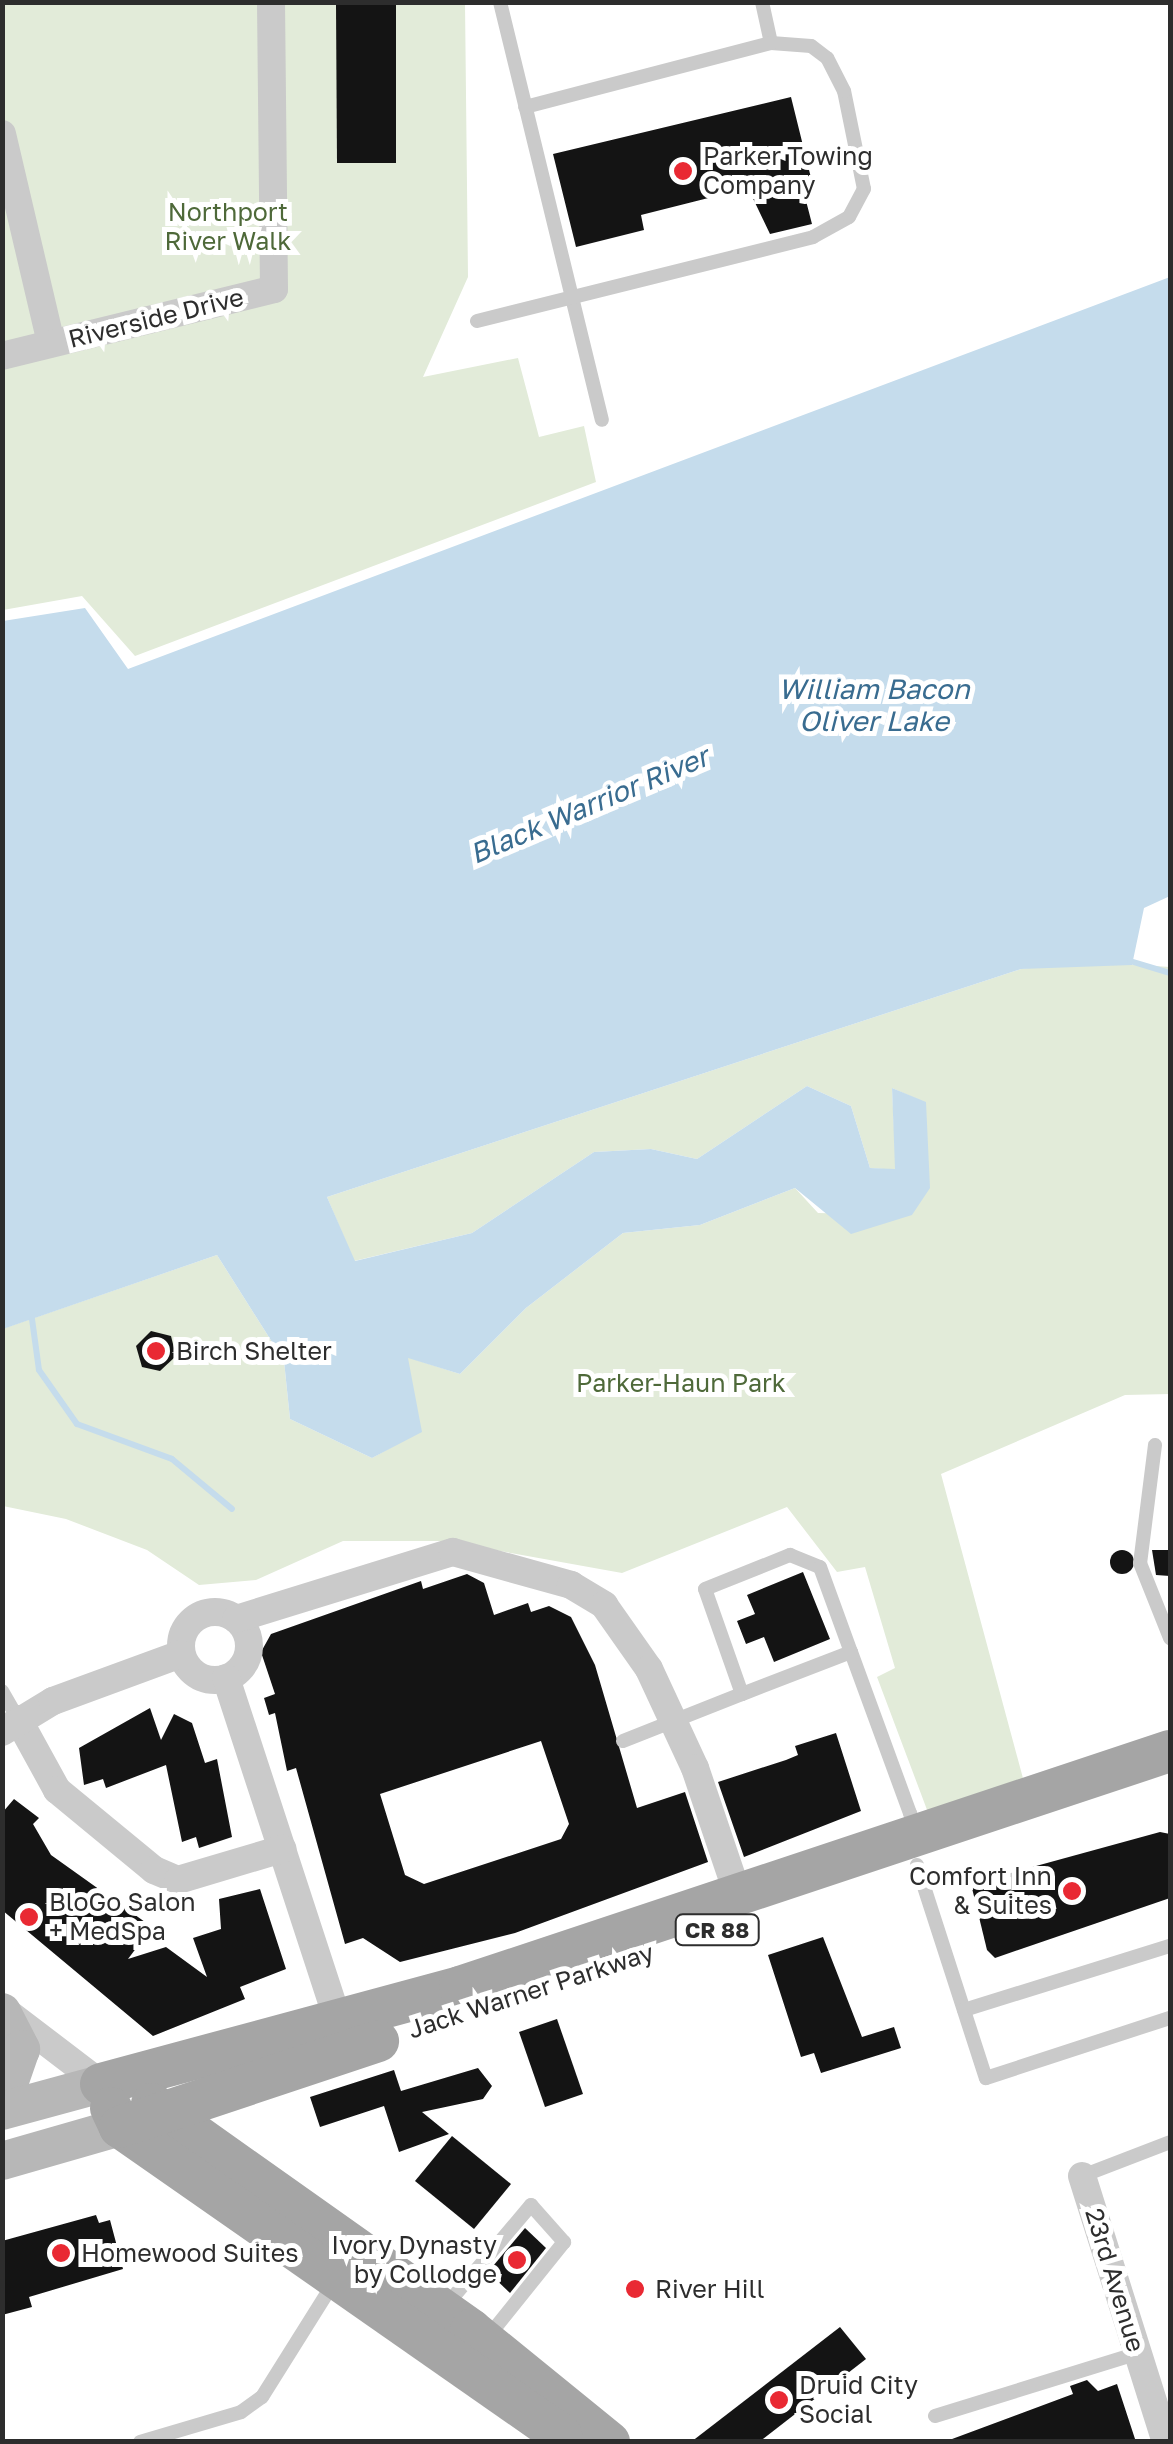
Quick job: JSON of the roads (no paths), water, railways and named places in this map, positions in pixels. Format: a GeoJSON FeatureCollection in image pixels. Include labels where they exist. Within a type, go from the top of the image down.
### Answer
{"type":"FeatureCollection","features":[{"type":"Feature","properties":{"kind":"main road","name":"Jack Warner Parkway"},"geometry":{"type":"LineString","coordinates":[[2,2161],[171,2111],[917,1851],[1170,1751]]}},
{"type":"Feature","properties":{"kind":"main road","name":"Jack Warner Parkway"},"geometry":{"type":"LineString","coordinates":[[2,2108],[339,2023],[739,1898],[1170,1777]]}},
{"type":"Feature","properties":{"kind":"main road"},"geometry":{"type":"LineString","coordinates":[[2,2010],[21,2049],[2,2108]]}},
{"type":"Feature","properties":{"kind":"main road"},"geometry":{"type":"LineString","coordinates":[[242,2162],[231,2142],[232,2104],[262,2078]]}},
{"type":"Feature","properties":{"kind":"main road"},"geometry":{"type":"LineString","coordinates":[[101,2084],[171,2111],[485,2342],[609,2442]]}},
{"type":"Feature","properties":{"kind":"main road"},"geometry":{"type":"LineString","coordinates":[[101,2084],[120,2127],[568,2442]]}},
{"type":"Feature","properties":{"kind":"street","name":"Riverside Drive"},"geometry":{"type":"LineString","coordinates":[[52,343],[274,289],[271,2]]}},
{"type":"Feature","properties":{"kind":"street"},"geometry":{"type":"LineString","coordinates":[[2,134],[52,343],[2,356]]}},
{"type":"Feature","properties":{"kind":"street"},"geometry":{"type":"LineString","coordinates":[[236,1620],[248,1653],[226,1678],[202,1678],[182,1654],[183,1632],[198,1616],[218,1612],[236,1620],[426,1555],[466,1552],[571,1585],[604,1605],[629,1634],[674,1722],[739,1898]]}},
{"type":"Feature","properties":{"kind":"street"},"geometry":{"type":"LineString","coordinates":[[182,1654],[10,1726],[57,1790],[154,1870],[178,1880],[282,1850]]}},
{"type":"Feature","properties":{"kind":"street"},"geometry":{"type":"LineString","coordinates":[[226,1678],[339,2023]]}},
{"type":"Feature","properties":{"kind":"street"},"geometry":{"type":"LineString","coordinates":[[2,2010],[101,2084]]}},
{"type":"Feature","properties":{"kind":"street","name":"23rd Avenue"},"geometry":{"type":"LineString","coordinates":[[1082,2176],[1166,2442]]}},
{"type":"Feature","properties":{"kind":"lane"},"geometry":{"type":"LineString","coordinates":[[500,2],[602,420]]}},
{"type":"Feature","properties":{"kind":"lane"},"geometry":{"type":"LineString","coordinates":[[762,2],[771,43]]}},
{"type":"Feature","properties":{"kind":"lane"},"geometry":{"type":"LineString","coordinates":[[477,321],[813,237],[860,204],[864,178],[836,70],[811,46],[771,43],[525,107]]}},
{"type":"Feature","properties":{"kind":"lane"},"geometry":{"type":"LineString","coordinates":[[1155,1445],[1140,1563],[1170,1638]]}},
{"type":"Feature","properties":{"kind":"lane"},"geometry":{"type":"LineString","coordinates":[[742,1694],[705,1589],[790,1555],[820,1567],[917,1851],[986,2078],[1170,2018]]}},
{"type":"Feature","properties":{"kind":"lane"},"geometry":{"type":"LineString","coordinates":[[623,1740],[851,1652]]}},
{"type":"Feature","properties":{"kind":"lane"},"geometry":{"type":"LineString","coordinates":[[2,1692],[10,1726]]}},
{"type":"Feature","properties":{"kind":"lane"},"geometry":{"type":"LineString","coordinates":[[964,2010],[1170,1946]]}},
{"type":"Feature","properties":{"kind":"lane"},"geometry":{"type":"LineString","coordinates":[[1082,2176],[1170,2142]]}},
{"type":"Feature","properties":{"kind":"lane"},"geometry":{"type":"LineString","coordinates":[[442,2310],[531,2205],[564,2242],[485,2342]]}},
{"type":"Feature","properties":{"kind":"lane"},"geometry":{"type":"LineString","coordinates":[[140,2442],[241,2412],[262,2397],[337,2278]]}},
{"type":"Feature","properties":{"kind":"lane"},"geometry":{"type":"LineString","coordinates":[[935,2416],[1138,2354]]}},
{"type":"Feature","properties":{"kind":"water","name":"William Bacon Oliver Lake"},"geometry":{"type":"Polygon","coordinates":[[[1170,277],[1170,896],[1144,908],[1132,965],[1021,969],[327,1197],[355,1261],[472,1233],[594,1152],[651,1149],[697,1159],[807,1086],[851,1106],[870,1168],[895,1169],[892,1088],[926,1102],[930,1188],[912,1215],[851,1234],[795,1188],[700,1225],[623,1233],[526,1308],[460,1374],[408,1358],[422,1432],[372,1458],[290,1419],[284,1361],[217,1255],[3,1329],[3,621],[85,608],[128,669],[1170,277]]]}},
{"type":"Feature","properties":{"kind":"waterway"},"geometry":{"type":"LineString","coordinates":[[1130,961],[1170,973]]}},
{"type":"Feature","properties":{"kind":"waterway"},"geometry":{"type":"LineString","coordinates":[[32,1319],[39,1370],[77,1424],[172,1459],[232,1509]]}},
{"type":"Feature","properties":{"kind":"place","name":"Parker Towing Company"},"geometry":{"type":"Point","coordinates":[683,171]}},
{"type":"Feature","properties":{"kind":"place","name":"Birch Shelter"},"geometry":{"type":"Point","coordinates":[156,1351]}},
{"type":"Feature","properties":{"kind":"place","name":"Comfort Inn & Suites"},"geometry":{"type":"Point","coordinates":[1072,1891]}},
{"type":"Feature","properties":{"kind":"place","name":"BloGo Salon + MedSpa"},"geometry":{"type":"Point","coordinates":[29,1917]}},
{"type":"Feature","properties":{"kind":"place","name":"Homewood Suites"},"geometry":{"type":"Point","coordinates":[61,2253]}},
{"type":"Feature","properties":{"kind":"place","name":"Ivory Dynasty by Collodge"},"geometry":{"type":"Point","coordinates":[517,2260]}},
{"type":"Feature","properties":{"kind":"place","name":"River Hill"},"geometry":{"type":"Point","coordinates":[635,2289]}},
{"type":"Feature","properties":{"kind":"place","name":"Druid City Social"},"geometry":{"type":"Point","coordinates":[779,2400]}},
{"type":"Feature","properties":{"kind":"park label","name":"Northport River Walk"},"geometry":{"type":"Point","coordinates":[228,228]}},
{"type":"Feature","properties":{"kind":"park label","name":"Parker-Haun Park"},"geometry":{"type":"Point","coordinates":[681,1383]}},
{"type":"Feature","properties":{"kind":"water label","name":"Black Warrior River"},"geometry":{"type":"Point","coordinates":[589,805]}}]}
